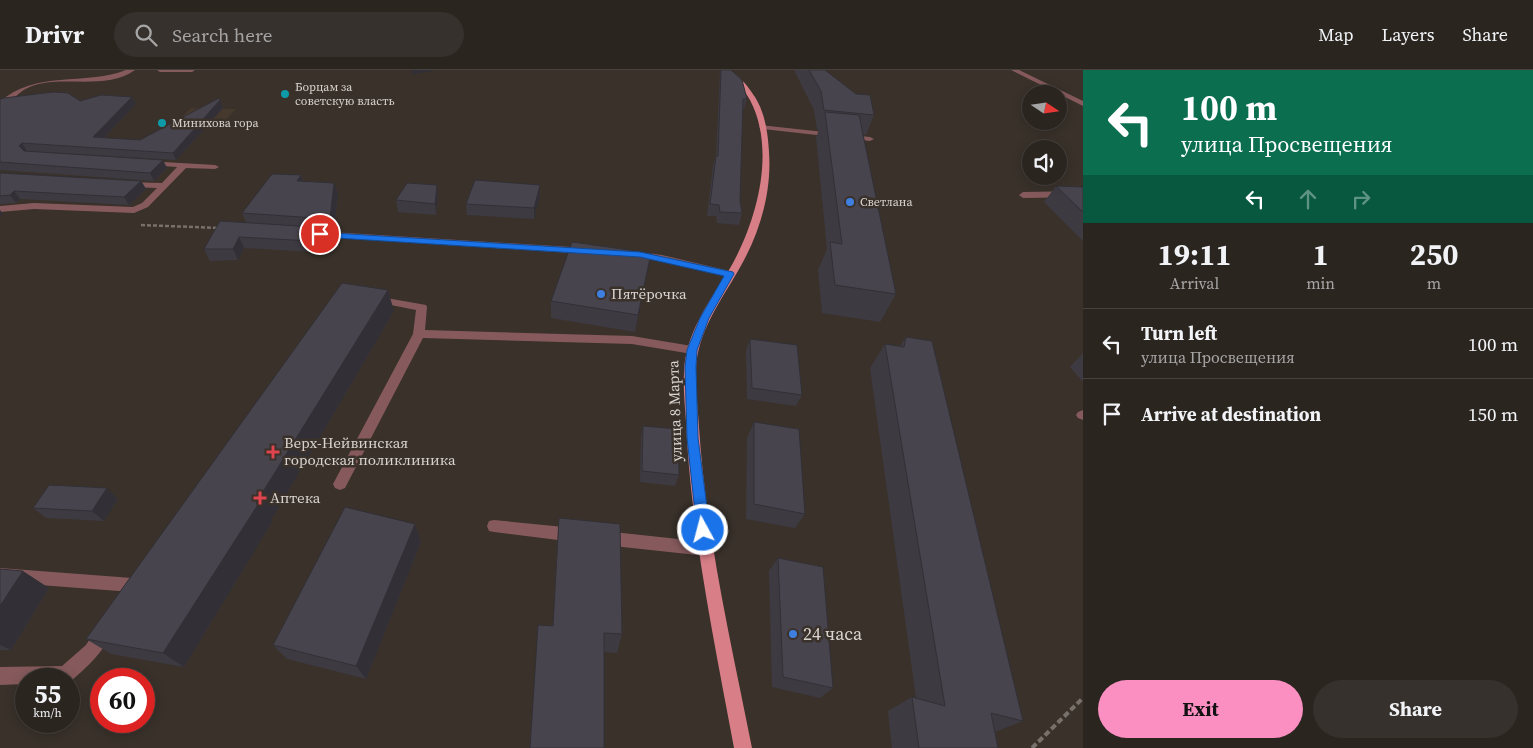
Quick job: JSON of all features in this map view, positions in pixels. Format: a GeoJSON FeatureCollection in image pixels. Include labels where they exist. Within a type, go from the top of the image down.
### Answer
{"type":"FeatureCollection","features":[{"type":"Feature","properties":{"kind":"main road","name":"улица 8 Марта"},"geometry":{"type":"LineString","coordinates":[[725,70],[750,94],[761,116],[766,156],[763,196],[750,236],[704,318],[692,350],[690,367],[692,438],[706,549],[743,748]]}},
{"type":"Feature","properties":{"kind":"street"},"geometry":{"type":"LineString","coordinates":[[0,106],[17,90],[32,84],[105,78],[132,70]]}},
{"type":"Feature","properties":{"kind":"street"},"geometry":{"type":"LineString","coordinates":[[160,70],[192,70]]}},
{"type":"Feature","properties":{"kind":"street"},"geometry":{"type":"LineString","coordinates":[[1014,70],[1083,104]]}},
{"type":"Feature","properties":{"kind":"street"},"geometry":{"type":"LineString","coordinates":[[763,127],[870,139]]}},
{"type":"Feature","properties":{"kind":"street"},"geometry":{"type":"LineString","coordinates":[[136,162],[215,166]]}},
{"type":"Feature","properties":{"kind":"street"},"geometry":{"type":"LineString","coordinates":[[3,209],[34,206],[119,211],[134,210],[145,205],[184,165]]}},
{"type":"Feature","properties":{"kind":"street"},"geometry":{"type":"LineString","coordinates":[[116,183],[164,186]]}},
{"type":"Feature","properties":{"kind":"street"},"geometry":{"type":"LineString","coordinates":[[1023,195],[1083,194]]}},
{"type":"Feature","properties":{"kind":"street"},"geometry":{"type":"LineString","coordinates":[[301,233],[595,251]]}},
{"type":"Feature","properties":{"kind":"street"},"geometry":{"type":"LineString","coordinates":[[623,253],[662,258],[730,274]]}},
{"type":"Feature","properties":{"kind":"street"},"geometry":{"type":"LineString","coordinates":[[340,484],[420,334],[422,307],[365,298]]}},
{"type":"Feature","properties":{"kind":"street"},"geometry":{"type":"LineString","coordinates":[[420,334],[632,340],[692,350]]}},
{"type":"Feature","properties":{"kind":"street"},"geometry":{"type":"LineString","coordinates":[[494,526],[706,549]]}},
{"type":"Feature","properties":{"kind":"street"},"geometry":{"type":"LineString","coordinates":[[0,575],[135,581],[122,602]]}},
{"type":"Feature","properties":{"kind":"street"},"geometry":{"type":"LineString","coordinates":[[0,676],[65,675],[92,651],[112,618]]}},
{"type":"Feature","properties":{"kind":"path"},"geometry":{"type":"LineString","coordinates":[[1032,748],[1083,698]]}},
{"type":"Feature","properties":{"kind":"shaded area"},"geometry":{"type":"Polygon","coordinates":[[[191,108],[236,109],[217,130],[170,129],[191,108]]]}},
{"type":"Feature","properties":{"kind":"building"},"geometry":{"type":"Polygon","coordinates":[[[721,70],[731,70],[742,80],[747,99],[743,99],[740,201],[742,213],[720,212],[719,205],[710,204],[716,156],[718,156],[721,70]]]}},
{"type":"Feature","properties":{"kind":"building"},"geometry":{"type":"Polygon","coordinates":[[[809,70],[825,70],[856,94],[870,95],[874,115],[824,110],[821,91],[809,70]]]}},
{"type":"Feature","properties":{"kind":"building"},"geometry":{"type":"Polygon","coordinates":[[[53,92],[68,93],[80,101],[101,95],[132,97],[93,137],[140,140],[219,98],[220,100],[173,153],[22,143],[19,146],[24,151],[163,160],[150,173],[0,162],[0,99],[53,92]]]}},
{"type":"Feature","properties":{"kind":"building"},"geometry":{"type":"Polygon","coordinates":[[[825,112],[859,115],[896,294],[835,285],[830,242],[842,244],[825,112]]]}},
{"type":"Feature","properties":{"kind":"building"},"geometry":{"type":"Polygon","coordinates":[[[0,173],[141,181],[124,197],[14,191],[10,195],[0,196],[0,173]]]}},
{"type":"Feature","properties":{"kind":"building"},"geometry":{"type":"Polygon","coordinates":[[[272,174],[301,175],[297,181],[334,183],[330,219],[242,213],[272,174]]]}},
{"type":"Feature","properties":{"kind":"building"},"geometry":{"type":"Polygon","coordinates":[[[475,180],[540,185],[534,208],[466,204],[475,180]]]}},
{"type":"Feature","properties":{"kind":"building"},"geometry":{"type":"Polygon","coordinates":[[[407,183],[437,185],[435,204],[396,200],[407,183]]]}},
{"type":"Feature","properties":{"kind":"building"},"geometry":{"type":"Polygon","coordinates":[[[1056,186],[1083,187],[1083,212],[1056,186]]]}},
{"type":"Feature","properties":{"kind":"building"},"geometry":{"type":"Polygon","coordinates":[[[220,221],[329,228],[328,242],[239,237],[233,249],[204,249],[220,221]]]}},
{"type":"Feature","properties":{"kind":"building","name":"Пятёрочка"},"geometry":{"type":"Polygon","coordinates":[[[572,242],[651,253],[638,315],[551,301],[572,242]]]}},
{"type":"Feature","properties":{"kind":"building"},"geometry":{"type":"Polygon","coordinates":[[[342,283],[388,290],[256,503],[259,503],[163,653],[86,639],[342,283]]]}},
{"type":"Feature","properties":{"kind":"building"},"geometry":{"type":"Polygon","coordinates":[[[906,337],[932,341],[1023,721],[991,713],[998,748],[919,748],[912,697],[945,706],[885,344],[904,347],[906,337]]]}},
{"type":"Feature","properties":{"kind":"building"},"geometry":{"type":"Polygon","coordinates":[[[750,339],[797,345],[802,395],[752,388],[750,339]]]}},
{"type":"Feature","properties":{"kind":"building"},"geometry":{"type":"Polygon","coordinates":[[[754,422],[799,429],[805,514],[754,504],[754,422]]]}},
{"type":"Feature","properties":{"kind":"building"},"geometry":{"type":"Polygon","coordinates":[[[643,426],[678,429],[679,475],[642,471],[643,426]]]}},
{"type":"Feature","properties":{"kind":"building"},"geometry":{"type":"Polygon","coordinates":[[[49,485],[107,488],[92,511],[33,508],[49,485]]]}},
{"type":"Feature","properties":{"kind":"building"},"geometry":{"type":"Polygon","coordinates":[[[345,507],[415,524],[356,666],[273,645],[345,507]]]}},
{"type":"Feature","properties":{"kind":"building"},"geometry":{"type":"Polygon","coordinates":[[[559,518],[620,524],[622,634],[604,633],[604,748],[530,748],[538,625],[553,626],[559,518]]]}},
{"type":"Feature","properties":{"kind":"building","name":"24 часа"},"geometry":{"type":"Polygon","coordinates":[[[778,558],[823,567],[833,688],[783,677],[778,558]]]}},
{"type":"Feature","properties":{"kind":"building"},"geometry":{"type":"Polygon","coordinates":[[[0,569],[23,571],[0,606],[0,569]]]}},
{"type":"Feature","properties":{"kind":"place","name":"Борцам за советскую власть"},"geometry":{"type":"Point","coordinates":[285,94]}},
{"type":"Feature","properties":{"kind":"place","name":"Минихова гора"},"geometry":{"type":"Point","coordinates":[162,123]}},
{"type":"Feature","properties":{"kind":"place","name":"Светлана"},"geometry":{"type":"Point","coordinates":[850,202]}},
{"type":"Feature","properties":{"kind":"place","name":"Пятёрочка"},"geometry":{"type":"Point","coordinates":[601,294]}},
{"type":"Feature","properties":{"kind":"place","name":"Верх-Нейвинская городская поликлиника"},"geometry":{"type":"Point","coordinates":[273,452]}},
{"type":"Feature","properties":{"kind":"place","name":"Аптека"},"geometry":{"type":"Point","coordinates":[260,498]}},
{"type":"Feature","properties":{"kind":"place","name":"24 часа"},"geometry":{"type":"Point","coordinates":[793,634]}},
{"type":"Feature","properties":{"kind":"route"},"geometry":{"type":"LineString","coordinates":[[320,234],[640,254],[730,274],[704,318],[692,350],[690,367],[692,438],[703,530]]}}]}
